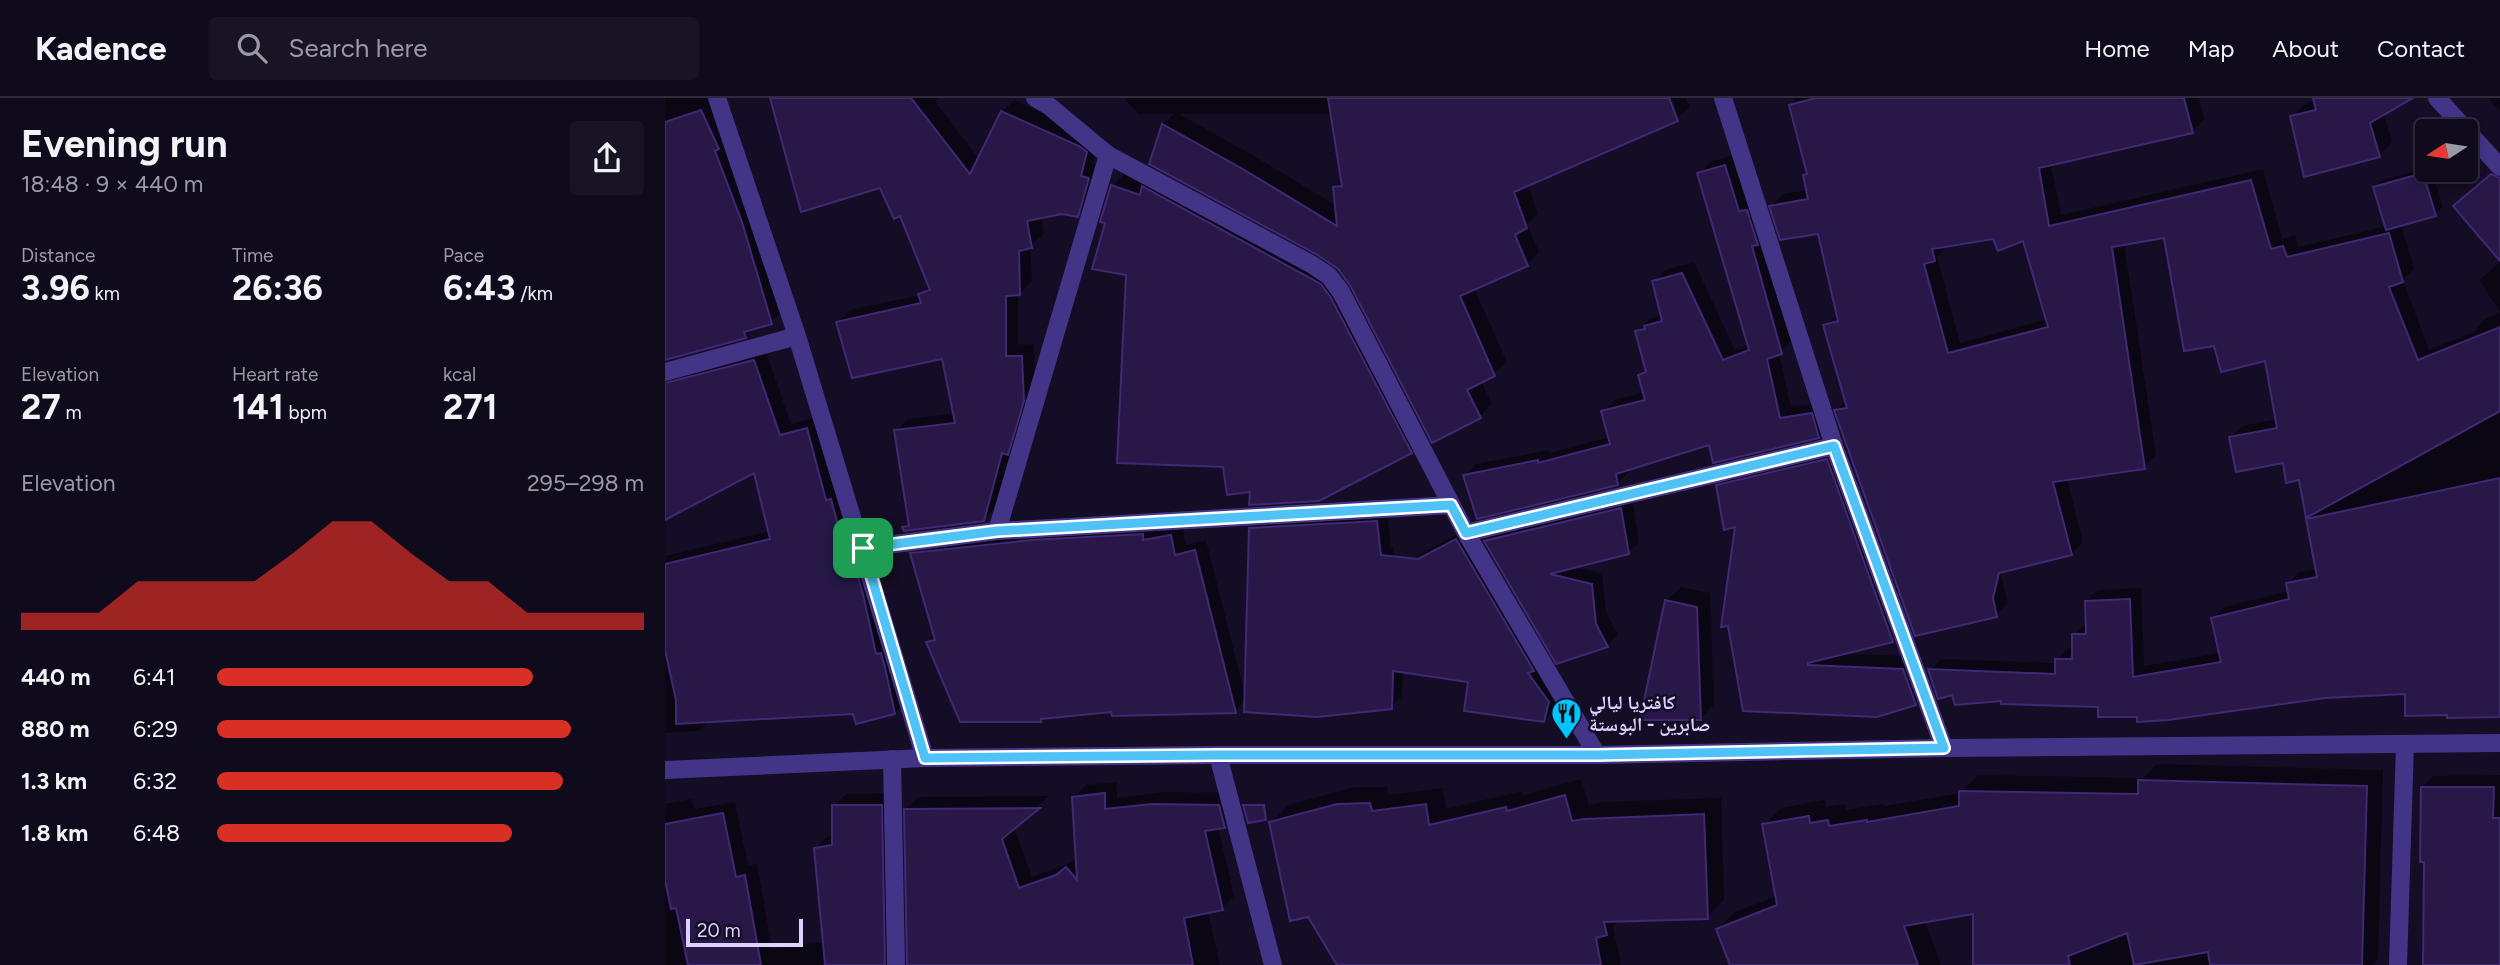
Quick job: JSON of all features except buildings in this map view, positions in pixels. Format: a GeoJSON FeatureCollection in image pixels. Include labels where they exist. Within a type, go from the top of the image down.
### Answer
{"type":"FeatureCollection","features":[{"type":"Feature","properties":{"kind":"street"},"geometry":{"type":"LineString","coordinates":[[717,98],[797,336],[925,758]]}},
{"type":"Feature","properties":{"kind":"street"},"geometry":{"type":"LineString","coordinates":[[1723,98],[1834,446],[1944,748]]}},
{"type":"Feature","properties":{"kind":"street"},"geometry":{"type":"LineString","coordinates":[[2437,98],[2500,167]]}},
{"type":"Feature","properties":{"kind":"street"},"geometry":{"type":"LineString","coordinates":[[1048,101],[1108,155],[1329,276],[1341,292],[1466,533],[1597,755]]}},
{"type":"Feature","properties":{"kind":"street"},"geometry":{"type":"LineString","coordinates":[[997,531],[1108,155]]}},
{"type":"Feature","properties":{"kind":"street"},"geometry":{"type":"LineString","coordinates":[[665,372],[797,336]]}},
{"type":"Feature","properties":{"kind":"street"},"geometry":{"type":"LineString","coordinates":[[1466,533],[1834,446]]}},
{"type":"Feature","properties":{"kind":"street"},"geometry":{"type":"LineString","coordinates":[[863,548],[997,531],[1451,505]]}},
{"type":"Feature","properties":{"kind":"street"},"geometry":{"type":"LineString","coordinates":[[665,770],[925,758],[1597,755],[1944,748],[2500,743]]}},
{"type":"Feature","properties":{"kind":"street"},"geometry":{"type":"LineString","coordinates":[[2398,965],[2405,744]]}},
{"type":"Feature","properties":{"kind":"street"},"geometry":{"type":"LineString","coordinates":[[1218,755],[1273,965]]}},
{"type":"Feature","properties":{"kind":"street"},"geometry":{"type":"LineString","coordinates":[[892,759],[897,965]]}},
{"type":"Feature","properties":{"kind":"place","name":"كافتريا ليالي صابرين - البوستة"},"geometry":{"type":"Point","coordinates":[1566,740]}},
{"type":"Feature","properties":{"kind":"route"},"geometry":{"type":"LineString","coordinates":[[1834,446],[1944,748],[1597,755],[925,758],[863,548],[997,531],[1451,505],[1466,533],[1834,446]]}}]}
